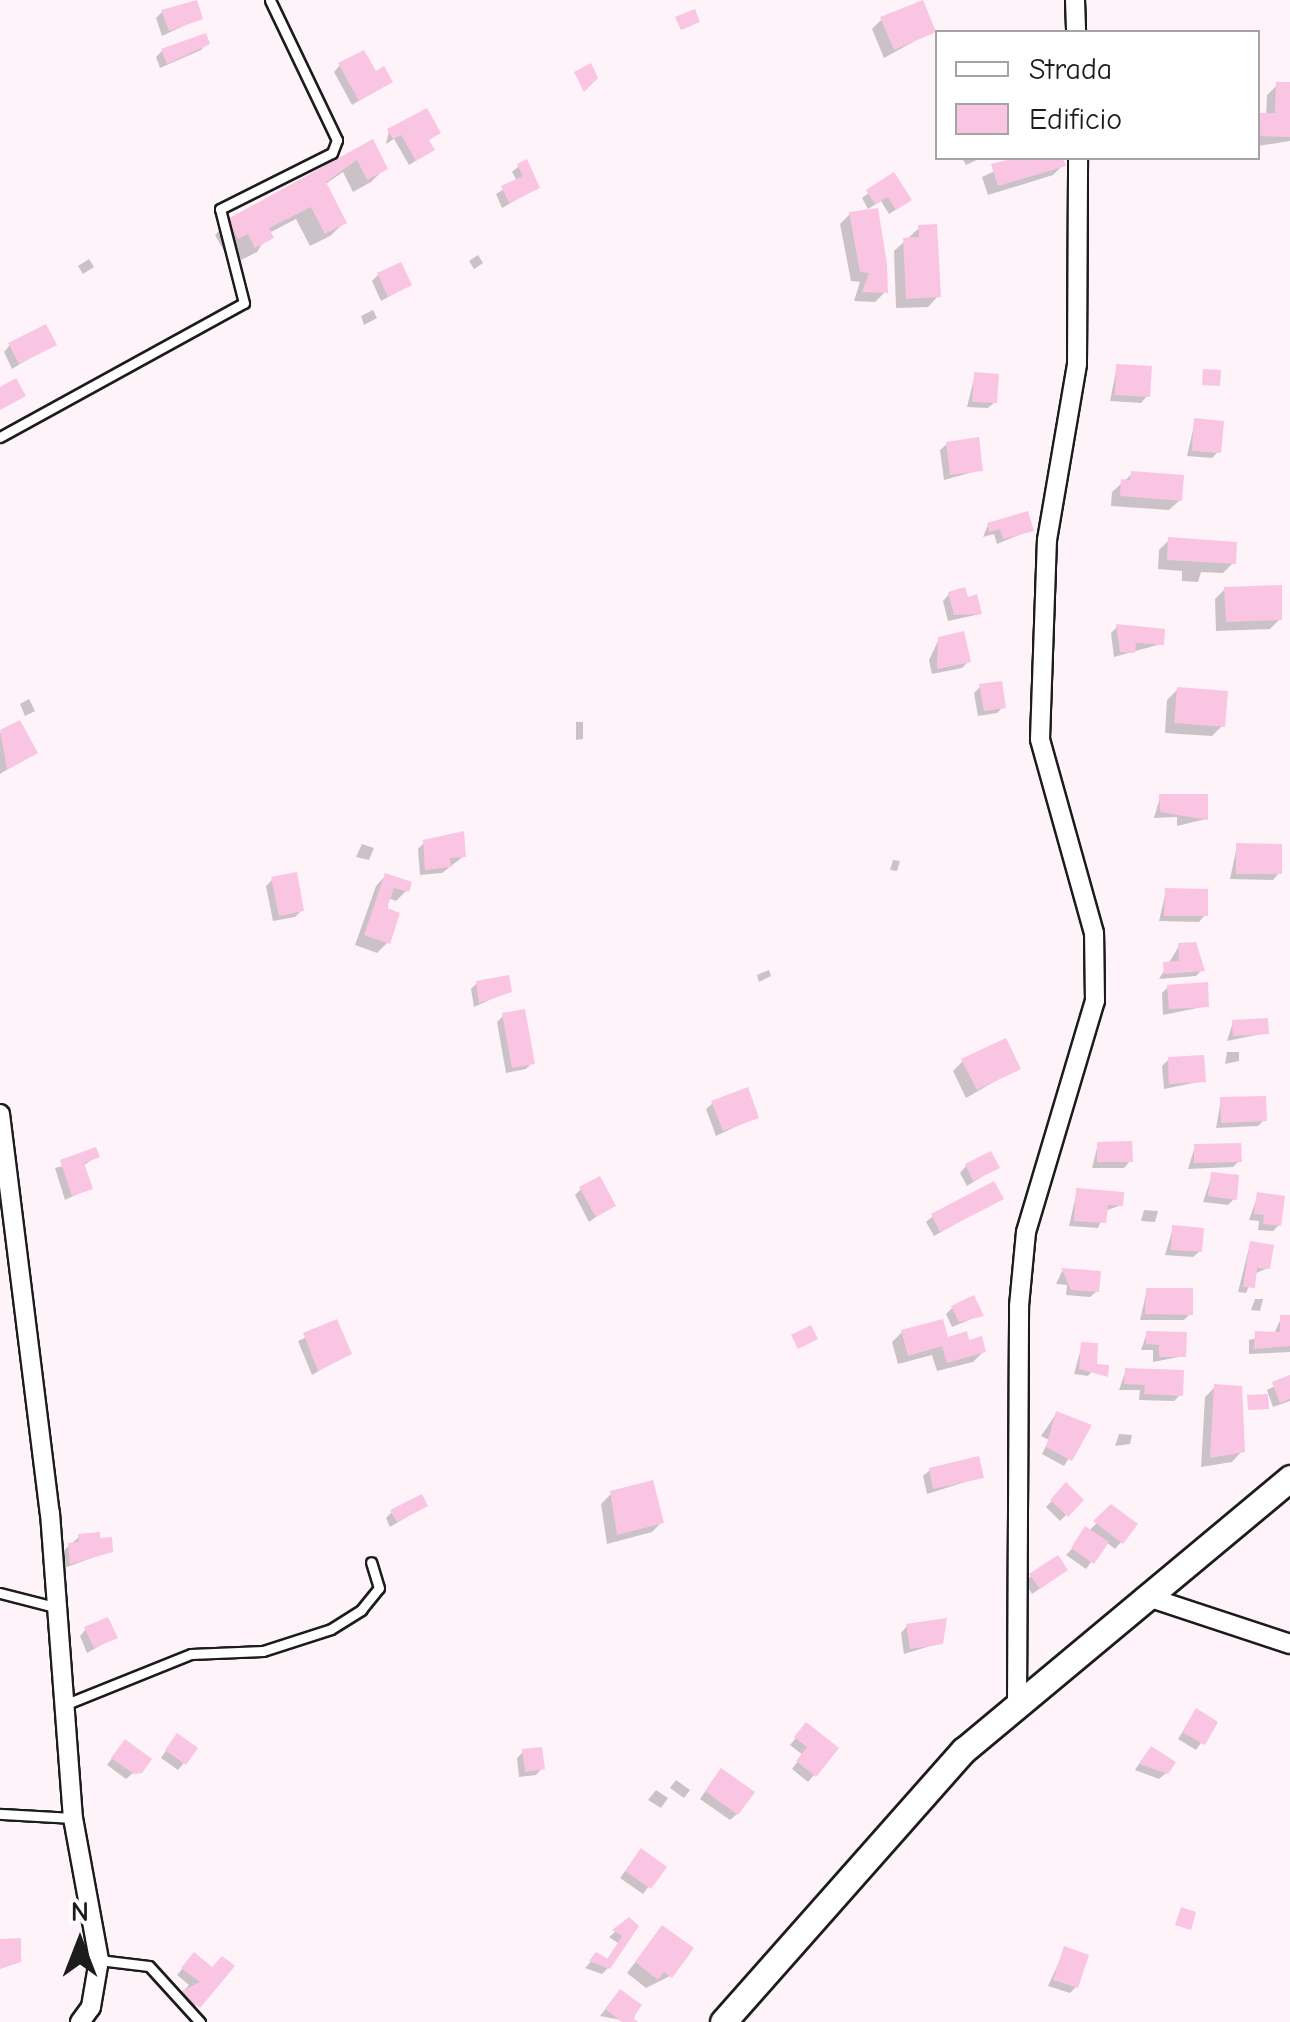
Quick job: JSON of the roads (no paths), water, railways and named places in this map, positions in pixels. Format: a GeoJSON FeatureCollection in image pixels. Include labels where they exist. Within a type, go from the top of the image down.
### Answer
{"type":"FeatureCollection","features":[{"type":"Feature","properties":{"kind":"main road"},"geometry":{"type":"LineString","coordinates":[[723,2022],[964,1750],[1290,1478]]}},
{"type":"Feature","properties":{"kind":"street"},"geometry":{"type":"LineString","coordinates":[[1075,0],[1076,30]]}},
{"type":"Feature","properties":{"kind":"street"},"geometry":{"type":"LineString","coordinates":[[1017,1704],[1019,1306],[1026,1232],[1095,1002],[1094,933],[1040,739],[1047,540],[1076,364],[1078,160]]}},
{"type":"Feature","properties":{"kind":"street"},"geometry":{"type":"LineString","coordinates":[[0,1114],[55,1606],[73,1818],[98,1960],[91,2007],[80,2022]]}},
{"type":"Feature","properties":{"kind":"street"},"geometry":{"type":"LineString","coordinates":[[1145,1596],[1290,1644]]}},
{"type":"Feature","properties":{"kind":"lane"},"geometry":{"type":"LineString","coordinates":[[0,437],[244,304],[220,208],[332,153],[337,140],[270,0]]}},
{"type":"Feature","properties":{"kind":"lane"},"geometry":{"type":"LineString","coordinates":[[61,1706],[190,1654],[264,1651],[332,1629],[361,1610],[378,1588],[370,1562]]}},
{"type":"Feature","properties":{"kind":"lane"},"geometry":{"type":"LineString","coordinates":[[0,1594],[55,1606]]}},
{"type":"Feature","properties":{"kind":"lane"},"geometry":{"type":"LineString","coordinates":[[0,1814],[73,1818]]}},
{"type":"Feature","properties":{"kind":"lane"},"geometry":{"type":"LineString","coordinates":[[98,1960],[149,1966],[200,2022]]}}]}
